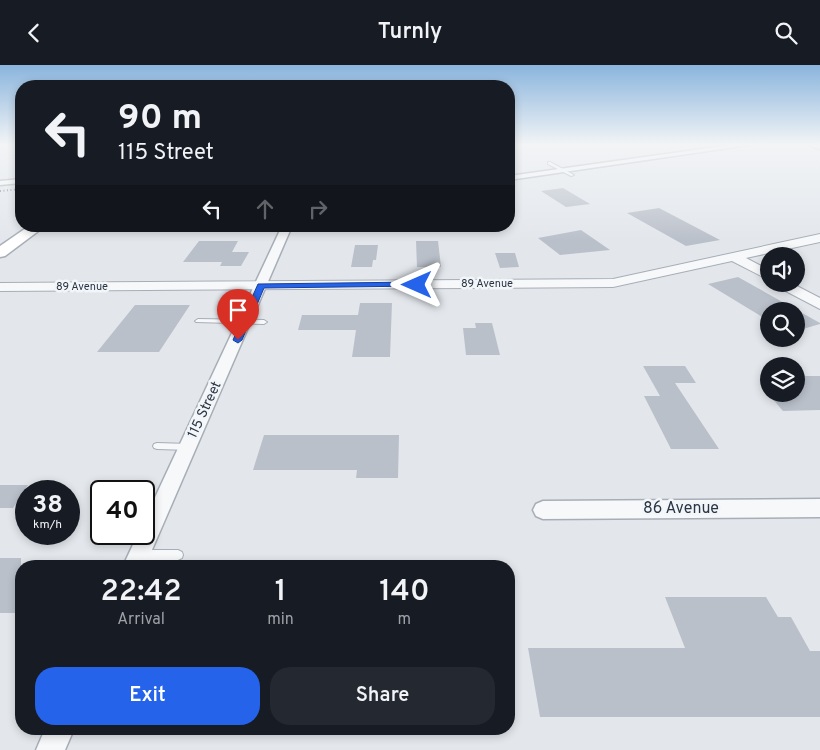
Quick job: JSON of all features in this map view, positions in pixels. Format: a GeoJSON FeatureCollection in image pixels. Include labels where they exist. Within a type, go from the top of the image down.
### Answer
{"type":"FeatureCollection","features":[{"type":"Feature","properties":{"kind":"main road"},"geometry":{"type":"LineString","coordinates":[[0,253],[30,232]]}},
{"type":"Feature","properties":{"kind":"street"},"geometry":{"type":"LineString","coordinates":[[0,183],[15,182]]}},
{"type":"Feature","properties":{"kind":"street","name":"115 Street"},"geometry":{"type":"LineString","coordinates":[[137,560],[285,232]]}},
{"type":"Feature","properties":{"kind":"street","name":"89 Avenue"},"geometry":{"type":"LineString","coordinates":[[0,287],[613,283],[820,238]]}},
{"type":"Feature","properties":{"kind":"street"},"geometry":{"type":"LineString","coordinates":[[734,257],[760,271]]}},
{"type":"Feature","properties":{"kind":"street"},"geometry":{"type":"LineString","coordinates":[[798,292],[820,304]]}},
{"type":"Feature","properties":{"kind":"street","name":"86 Avenue"},"geometry":{"type":"LineString","coordinates":[[543,509],[820,508]]}},
{"type":"Feature","properties":{"kind":"street"},"geometry":{"type":"LineString","coordinates":[[50,750],[57,735]]}},
{"type":"Feature","properties":{"kind":"lane"},"geometry":{"type":"LineString","coordinates":[[198,321],[264,322]]}},
{"type":"Feature","properties":{"kind":"lane"},"geometry":{"type":"LineString","coordinates":[[157,446],[188,447]]}},
{"type":"Feature","properties":{"kind":"lane"},"geometry":{"type":"LineString","coordinates":[[144,560],[178,555]]}},
{"type":"Feature","properties":{"kind":"building"},"geometry":{"type":"Polygon","coordinates":[[[563,188],[590,204],[566,207],[541,191],[563,188]]]}},
{"type":"Feature","properties":{"kind":"building"},"geometry":{"type":"Polygon","coordinates":[[[659,208],[720,240],[686,246],[627,213],[659,208]]]}},
{"type":"Feature","properties":{"kind":"building"},"geometry":{"type":"Polygon","coordinates":[[[581,230],[610,250],[560,255],[538,238],[581,230]]]}},
{"type":"Feature","properties":{"kind":"building"},"geometry":{"type":"Polygon","coordinates":[[[199,241],[238,241],[232,252],[249,252],[241,266],[220,266],[222,262],[183,262],[199,241]]]}},
{"type":"Feature","properties":{"kind":"building"},"geometry":{"type":"Polygon","coordinates":[[[416,241],[438,241],[441,267],[417,267],[416,241]]]}},
{"type":"Feature","properties":{"kind":"building"},"geometry":{"type":"Polygon","coordinates":[[[355,245],[378,245],[376,260],[373,260],[372,267],[351,267],[355,245]]]}},
{"type":"Feature","properties":{"kind":"building"},"geometry":{"type":"Polygon","coordinates":[[[495,253],[515,253],[519,267],[500,268],[495,253]]]}},
{"type":"Feature","properties":{"kind":"building"},"geometry":{"type":"Polygon","coordinates":[[[738,277],[760,289],[760,292],[765,292],[783,302],[760,302],[760,316],[708,284],[738,277]]]}},
{"type":"Feature","properties":{"kind":"building"},"geometry":{"type":"Polygon","coordinates":[[[360,303],[392,303],[390,357],[352,357],[356,330],[298,330],[302,315],[358,315],[360,303]]]}},
{"type":"Feature","properties":{"kind":"building"},"geometry":{"type":"Polygon","coordinates":[[[135,305],[190,305],[159,352],[97,352],[135,305]]]}},
{"type":"Feature","properties":{"kind":"building"},"geometry":{"type":"Polygon","coordinates":[[[805,315],[820,323],[805,328],[805,315]]]}},
{"type":"Feature","properties":{"kind":"building"},"geometry":{"type":"Polygon","coordinates":[[[475,323],[492,323],[500,355],[466,355],[463,328],[476,328],[475,323]]]}},
{"type":"Feature","properties":{"kind":"building"},"geometry":{"type":"Polygon","coordinates":[[[643,366],[685,366],[696,383],[675,383],[719,449],[671,449],[644,396],[660,396],[643,366]]]}},
{"type":"Feature","properties":{"kind":"building"},"geometry":{"type":"Polygon","coordinates":[[[805,376],[820,376],[820,410],[783,411],[775,402],[805,402],[805,376]]]}},
{"type":"Feature","properties":{"kind":"building"},"geometry":{"type":"Polygon","coordinates":[[[264,435],[399,435],[398,478],[356,478],[357,470],[253,470],[264,435]]]}},
{"type":"Feature","properties":{"kind":"building"},"geometry":{"type":"Polygon","coordinates":[[[0,485],[15,485],[15,505],[13,508],[0,508],[0,485]]]}},
{"type":"Feature","properties":{"kind":"building"},"geometry":{"type":"Polygon","coordinates":[[[0,558],[21,558],[21,560],[15,560],[15,613],[0,613],[0,558]]]}},
{"type":"Feature","properties":{"kind":"building"},"geometry":{"type":"Polygon","coordinates":[[[665,597],[766,597],[778,617],[791,617],[810,651],[820,651],[820,717],[540,717],[528,648],[685,648],[665,597]]]}},
{"type":"Feature","properties":{"kind":"railway"},"geometry":{"type":"LineString","coordinates":[[0,191],[15,190]]}},
{"type":"Feature","properties":{"kind":"route"},"geometry":{"type":"LineString","coordinates":[[238,340],[261,286],[417,285]]}}]}
